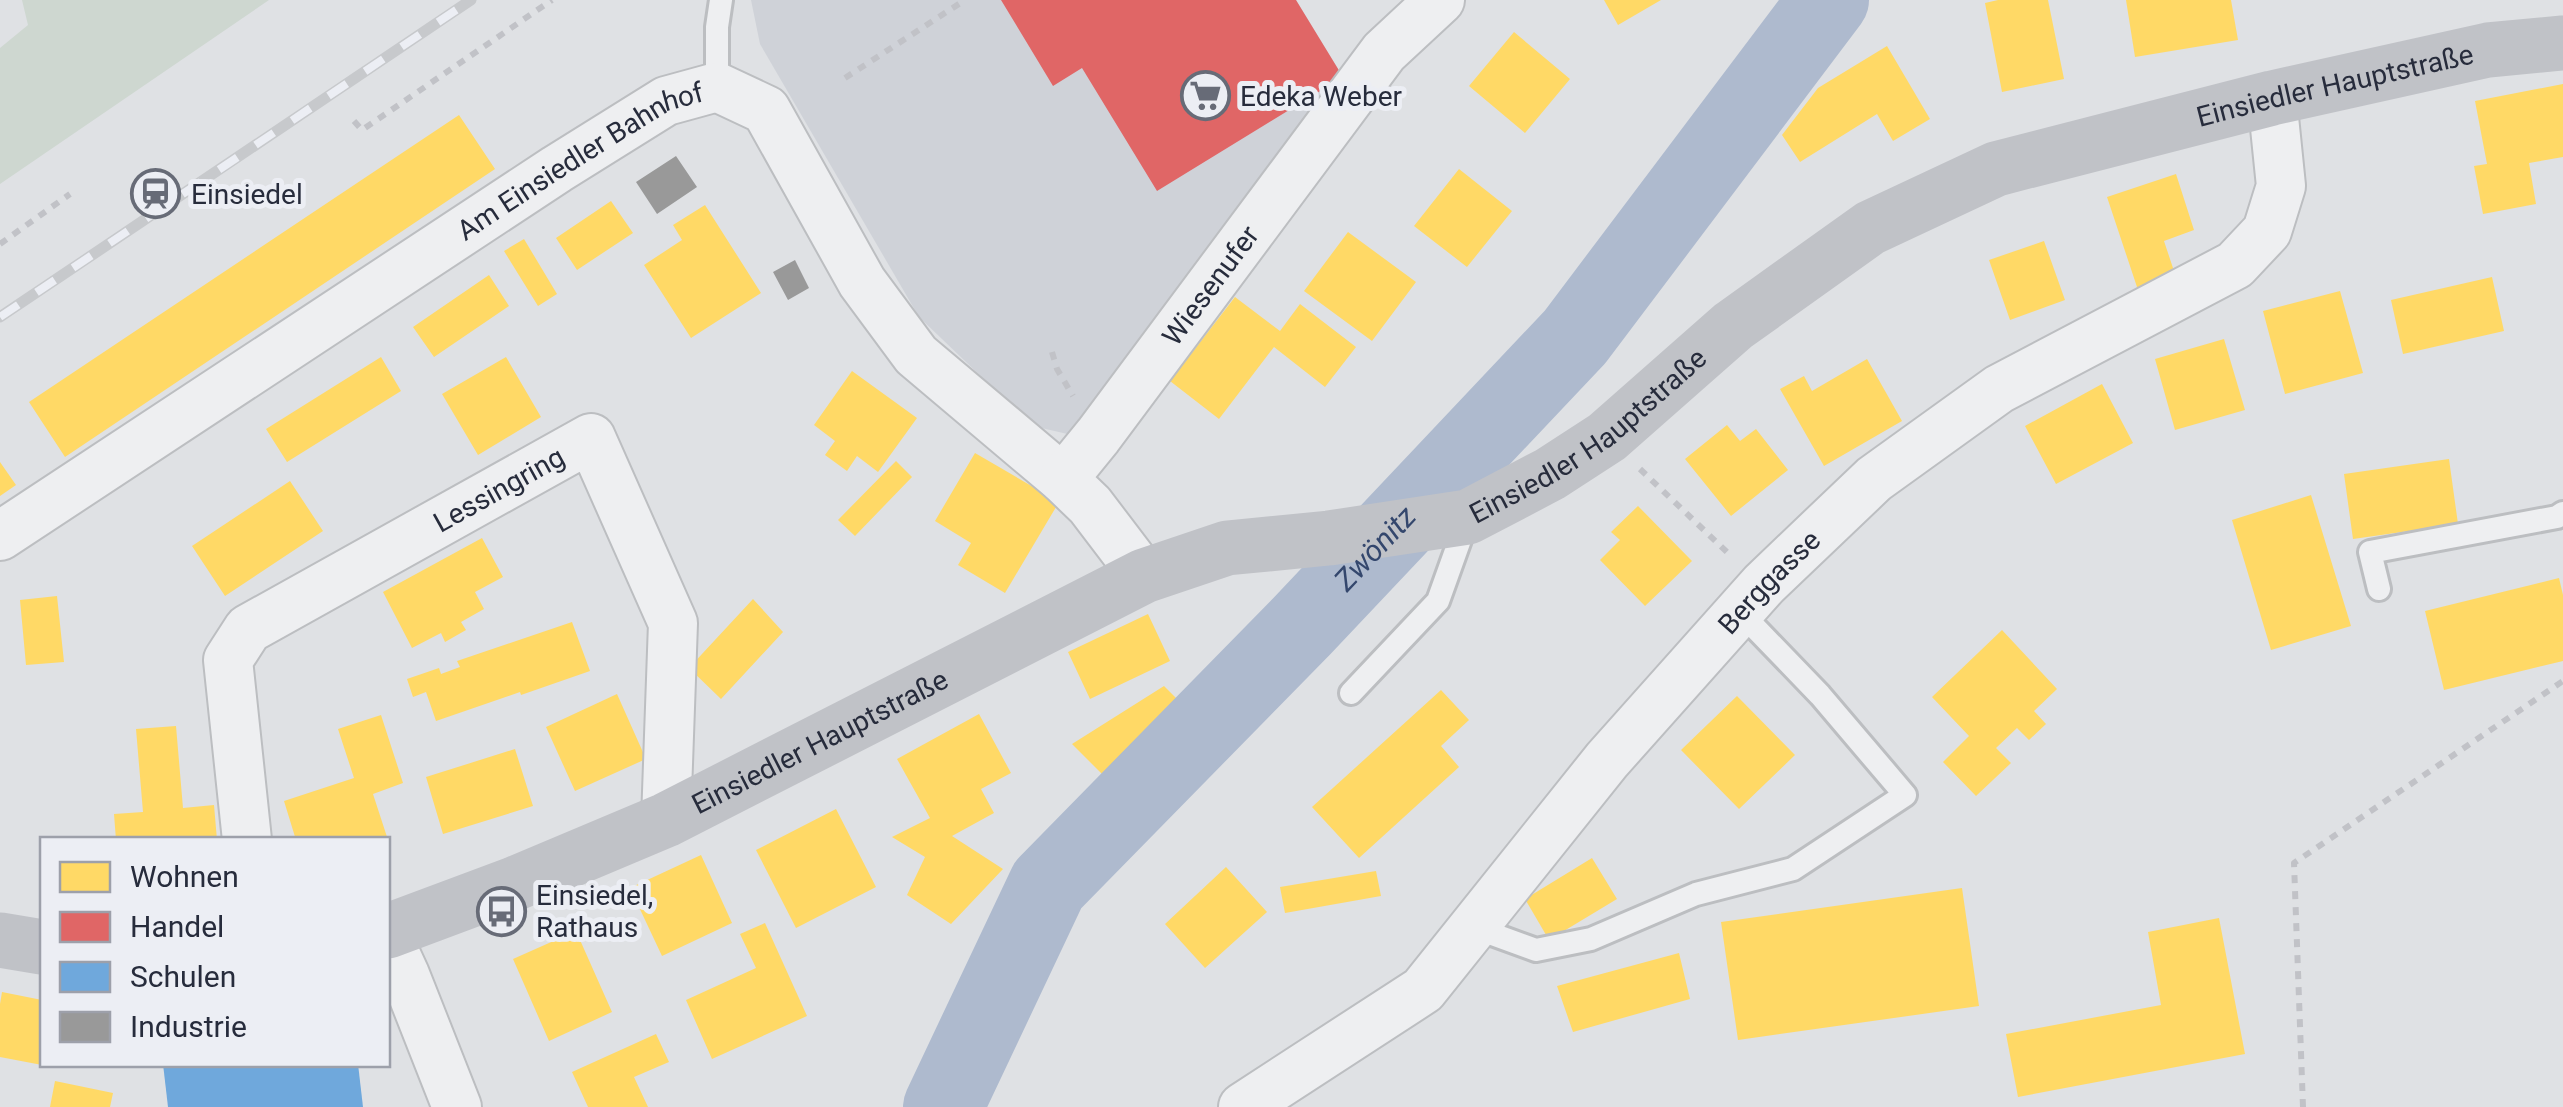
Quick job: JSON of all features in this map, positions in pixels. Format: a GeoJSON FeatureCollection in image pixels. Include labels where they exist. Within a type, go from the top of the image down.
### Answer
{"type":"FeatureCollection","features":[{"type":"Feature","properties":{"kind":"main road","name":"Einsiedler Hauptstraße"},"geometry":{"type":"LineString","coordinates":[[390,933],[666,820],[1144,576],[1227,548],[1330,538],[1468,516],[1550,474],[1607,437],[1733,326],[1870,228],[1996,169],[2272,98],[2488,50],[2563,43]]}},
{"type":"Feature","properties":{"kind":"main road"},"geometry":{"type":"LineString","coordinates":[[0,940],[40,947]]}},
{"type":"Feature","properties":{"kind":"street","name":"Wiesenufer"},"geometry":{"type":"LineString","coordinates":[[1064,479],[1384,52],[1440,0]]}},
{"type":"Feature","properties":{"kind":"street","name":"Am Einsiedler Bahnhof"},"geometry":{"type":"LineString","coordinates":[[0,536],[573,159],[666,101],[717,86],[766,110],[862,282],[916,355],[1064,479]]}},
{"type":"Feature","properties":{"kind":"street","name":"Berggasse"},"geometry":{"type":"LineString","coordinates":[[1243,1107],[1423,990],[1607,760],[1764,584],[1874,479],[1999,389],[2235,265],[2267,231],[2281,186],[2272,98]]}},
{"type":"Feature","properties":{"kind":"street","name":"Lessingring"},"geometry":{"type":"LineString","coordinates":[[247,837],[228,660],[248,629],[591,438],[673,623],[666,820]]}},
{"type":"Feature","properties":{"kind":"street"},"geometry":{"type":"LineString","coordinates":[[1064,479],[1090,505],[1144,576]]}},
{"type":"Feature","properties":{"kind":"street"},"geometry":{"type":"LineString","coordinates":[[390,939],[457,1107]]}},
{"type":"Feature","properties":{"kind":"lane"},"geometry":{"type":"LineString","coordinates":[[717,86],[721,0]]}},
{"type":"Feature","properties":{"kind":"lane"},"geometry":{"type":"LineString","coordinates":[[2379,589],[2370,552],[2557,518],[2563,513]]}},
{"type":"Feature","properties":{"kind":"lane"},"geometry":{"type":"LineString","coordinates":[[1350,692],[1438,601],[1468,516]]}},
{"type":"Feature","properties":{"kind":"lane"},"geometry":{"type":"LineString","coordinates":[[1473,927],[1536,950],[1592,939],[1696,894],[1792,868],[1905,794],[1820,695],[1739,611]]}},
{"type":"Feature","properties":{"kind":"path"},"geometry":{"type":"LineString","coordinates":[[354,121],[362,130],[552,0]]}},
{"type":"Feature","properties":{"kind":"path"},"geometry":{"type":"LineString","coordinates":[[845,78],[965,0]]}},
{"type":"Feature","properties":{"kind":"path"},"geometry":{"type":"LineString","coordinates":[[0,244],[70,194]]}},
{"type":"Feature","properties":{"kind":"path"},"geometry":{"type":"LineString","coordinates":[[1607,437],[1706,534]]}},
{"type":"Feature","properties":{"kind":"path"},"geometry":{"type":"LineString","coordinates":[[2303,1107],[2294,864],[2563,680]]}},
{"type":"Feature","properties":{"kind":"shaded area"},"geometry":{"type":"Polygon","coordinates":[[[22,0],[269,0],[0,184],[0,48],[28,25],[22,0]]]}},
{"type":"Feature","properties":{"kind":"shaded area"},"geometry":{"type":"Polygon","coordinates":[[[751,0],[1296,0],[1343,77],[1076,436],[1033,426],[919,317],[760,44],[751,0]]]}},
{"type":"Feature","properties":{"kind":"building: Wohnen"},"geometry":{"type":"Polygon","coordinates":[[[1604,0],[1661,0],[1618,25],[1604,0]]]}},
{"type":"Feature","properties":{"kind":"building: Wohnen"},"geometry":{"type":"Polygon","coordinates":[[[2048,0],[2064,79],[2002,92],[1985,3],[2048,0]]]}},
{"type":"Feature","properties":{"kind":"building: Wohnen"},"geometry":{"type":"Polygon","coordinates":[[[2126,0],[2231,0],[2238,40],[2135,57],[2126,0]]]}},
{"type":"Feature","properties":{"kind":"building: Wohnen"},"geometry":{"type":"Polygon","coordinates":[[[1514,32],[1570,79],[1525,133],[1469,86],[1514,32]]]}},
{"type":"Feature","properties":{"kind":"building: Wohnen"},"geometry":{"type":"Polygon","coordinates":[[[1887,46],[1930,119],[1893,141],[1877,114],[1800,162],[1782,135],[1818,88],[1887,46]]]}},
{"type":"Feature","properties":{"kind":"building: Wohnen"},"geometry":{"type":"Polygon","coordinates":[[[2563,84],[2563,157],[2529,163],[2536,204],[2483,214],[2474,166],[2487,164],[2475,101],[2563,84]]]}},
{"type":"Feature","properties":{"kind":"building: Wohnen"},"geometry":{"type":"Polygon","coordinates":[[[459,115],[495,169],[65,457],[29,402],[459,115]]]}},
{"type":"Feature","properties":{"kind":"building: Wohnen"},"geometry":{"type":"Polygon","coordinates":[[[1459,169],[1512,211],[1467,267],[1414,226],[1459,169]]]}},
{"type":"Feature","properties":{"kind":"building: Wohnen"},"geometry":{"type":"Polygon","coordinates":[[[2176,174],[2194,230],[2164,241],[2179,286],[2141,299],[2107,197],[2176,174]]]}},
{"type":"Feature","properties":{"kind":"building: Wohnen"},"geometry":{"type":"Polygon","coordinates":[[[611,201],[633,233],[577,270],[556,238],[611,201]]]}},
{"type":"Feature","properties":{"kind":"building: Wohnen"},"geometry":{"type":"Polygon","coordinates":[[[705,205],[761,293],[691,338],[644,265],[682,240],[673,225],[705,205]]]}},
{"type":"Feature","properties":{"kind":"building: Wohnen"},"geometry":{"type":"Polygon","coordinates":[[[1348,232],[1416,282],[1372,341],[1304,291],[1348,232]]]}},
{"type":"Feature","properties":{"kind":"building: Wohnen"},"geometry":{"type":"Polygon","coordinates":[[[524,239],[557,294],[538,306],[504,251],[524,239]]]}},
{"type":"Feature","properties":{"kind":"building: Wohnen"},"geometry":{"type":"Polygon","coordinates":[[[2044,241],[2065,300],[2010,320],[1989,260],[2044,241]]]}},
{"type":"Feature","properties":{"kind":"building: Wohnen"},"geometry":{"type":"Polygon","coordinates":[[[489,275],[509,306],[434,357],[413,327],[489,275]]]}},
{"type":"Feature","properties":{"kind":"building: Wohnen"},"geometry":{"type":"Polygon","coordinates":[[[2492,277],[2504,331],[2403,354],[2391,300],[2492,277]]]}},
{"type":"Feature","properties":{"kind":"building: Wohnen"},"geometry":{"type":"Polygon","coordinates":[[[2340,291],[2363,373],[2285,394],[2263,311],[2340,291]]]}},
{"type":"Feature","properties":{"kind":"building: Wohnen"},"geometry":{"type":"Polygon","coordinates":[[[1235,297],[1280,331],[1300,304],[1356,347],[1325,387],[1274,347],[1219,419],[1170,381],[1235,297]]]}},
{"type":"Feature","properties":{"kind":"building: Wohnen"},"geometry":{"type":"Polygon","coordinates":[[[2224,339],[2245,410],[2175,430],[2155,359],[2224,339]]]}},
{"type":"Feature","properties":{"kind":"building: Wohnen"},"geometry":{"type":"Polygon","coordinates":[[[381,357],[401,391],[287,462],[266,429],[381,357]]]}},
{"type":"Feature","properties":{"kind":"building: Wohnen"},"geometry":{"type":"Polygon","coordinates":[[[506,357],[541,417],[478,455],[442,394],[506,357]]]}},
{"type":"Feature","properties":{"kind":"building: Wohnen"},"geometry":{"type":"Polygon","coordinates":[[[1867,359],[1902,421],[1824,466],[1780,389],[1804,376],[1812,391],[1867,359]]]}},
{"type":"Feature","properties":{"kind":"building: Wohnen"},"geometry":{"type":"Polygon","coordinates":[[[852,371],[917,418],[878,472],[857,456],[847,471],[825,455],[835,441],[814,425],[852,371]]]}},
{"type":"Feature","properties":{"kind":"building: Wohnen"},"geometry":{"type":"Polygon","coordinates":[[[2102,384],[2133,443],[2056,484],[2025,426],[2102,384]]]}},
{"type":"Feature","properties":{"kind":"building: Wohnen"},"geometry":{"type":"Polygon","coordinates":[[[1727,425],[1740,441],[1756,429],[1788,470],[1731,516],[1685,459],[1727,425]]]}},
{"type":"Feature","properties":{"kind":"building: Wohnen"},"geometry":{"type":"Polygon","coordinates":[[[975,453],[1059,502],[1005,593],[958,565],[971,543],[935,521],[975,453]]]}},
{"type":"Feature","properties":{"kind":"building: Wohnen"},"geometry":{"type":"Polygon","coordinates":[[[2449,459],[2458,524],[2353,539],[2344,474],[2449,459]]]}},
{"type":"Feature","properties":{"kind":"building: Wohnen"},"geometry":{"type":"Polygon","coordinates":[[[896,461],[912,477],[855,536],[838,520],[896,461]]]}},
{"type":"Feature","properties":{"kind":"building: Wohnen"},"geometry":{"type":"Polygon","coordinates":[[[0,462],[16,485],[0,496],[0,462]]]}},
{"type":"Feature","properties":{"kind":"building: Wohnen"},"geometry":{"type":"Polygon","coordinates":[[[290,481],[323,531],[225,596],[192,546],[290,481]]]}},
{"type":"Feature","properties":{"kind":"building: Wohnen"},"geometry":{"type":"Polygon","coordinates":[[[2311,495],[2351,626],[2271,650],[2232,520],[2311,495]]]}},
{"type":"Feature","properties":{"kind":"building: Wohnen"},"geometry":{"type":"Polygon","coordinates":[[[1638,506],[1692,561],[1645,606],[1600,560],[1620,540],[1611,532],[1638,506]]]}},
{"type":"Feature","properties":{"kind":"building: Wohnen"},"geometry":{"type":"Polygon","coordinates":[[[482,538],[503,577],[475,592],[484,609],[461,622],[466,630],[445,642],[441,633],[412,648],[383,592],[482,538]]]}},
{"type":"Feature","properties":{"kind":"building: Wohnen"},"geometry":{"type":"Polygon","coordinates":[[[2559,578],[2563,595],[2563,661],[2444,690],[2425,611],[2559,578]]]}},
{"type":"Feature","properties":{"kind":"building: Wohnen"},"geometry":{"type":"Polygon","coordinates":[[[57,596],[64,662],[26,665],[20,600],[57,596]]]}},
{"type":"Feature","properties":{"kind":"building: Wohnen"},"geometry":{"type":"Polygon","coordinates":[[[753,599],[783,632],[721,699],[689,668],[753,599]]]}},
{"type":"Feature","properties":{"kind":"building: Wohnen"},"geometry":{"type":"Polygon","coordinates":[[[1148,614],[1170,661],[1090,699],[1068,652],[1148,614]]]}},
{"type":"Feature","properties":{"kind":"building: Wohnen"},"geometry":{"type":"Polygon","coordinates":[[[572,622],[590,671],[436,721],[426,692],[413,697],[407,679],[439,668],[441,674],[460,667],[457,661],[572,622]]]}},
{"type":"Feature","properties":{"kind":"building: Wohnen"},"geometry":{"type":"Polygon","coordinates":[[[2002,630],[2057,689],[2034,711],[2046,724],[2029,740],[2017,728],[1996,748],[2011,763],[1976,796],[1943,762],[1969,736],[1932,697],[2002,630]]]}},
{"type":"Feature","properties":{"kind":"building: Wohnen"},"geometry":{"type":"Polygon","coordinates":[[[1164,686],[1181,703],[1168,716],[1172,725],[1115,787],[1072,744],[1164,686]]]}},
{"type":"Feature","properties":{"kind":"building: Wohnen"},"geometry":{"type":"Polygon","coordinates":[[[1441,690],[1469,720],[1441,746],[1459,767],[1359,858],[1312,807],[1441,690]]]}},
{"type":"Feature","properties":{"kind":"building: Wohnen"},"geometry":{"type":"Polygon","coordinates":[[[617,694],[646,759],[575,791],[546,727],[617,694]]]}},
{"type":"Feature","properties":{"kind":"building: Wohnen"},"geometry":{"type":"Polygon","coordinates":[[[1737,696],[1795,755],[1739,809],[1681,750],[1737,696]]]}},
{"type":"Feature","properties":{"kind":"building: Wohnen"},"geometry":{"type":"Polygon","coordinates":[[[979,714],[1011,773],[981,789],[994,813],[952,836],[1003,869],[951,924],[907,895],[925,857],[892,837],[930,818],[897,759],[979,714]]]}},
{"type":"Feature","properties":{"kind":"building: Wohnen"},"geometry":{"type":"Polygon","coordinates":[[[381,715],[403,783],[373,794],[387,837],[295,837],[284,801],[354,778],[338,729],[381,715]]]}},
{"type":"Feature","properties":{"kind":"building: Wohnen"},"geometry":{"type":"Polygon","coordinates":[[[176,726],[183,808],[214,805],[217,837],[116,837],[114,814],[143,812],[136,729],[176,726]]]}},
{"type":"Feature","properties":{"kind":"building: Wohnen"},"geometry":{"type":"Polygon","coordinates":[[[515,749],[533,806],[443,834],[426,777],[515,749]]]}},
{"type":"Feature","properties":{"kind":"building: Wohnen"},"geometry":{"type":"Polygon","coordinates":[[[836,809],[876,887],[796,928],[756,850],[836,809]]]}},
{"type":"Feature","properties":{"kind":"building: Wohnen"},"geometry":{"type":"Polygon","coordinates":[[[701,855],[732,923],[662,956],[630,888],[701,855]]]}},
{"type":"Feature","properties":{"kind":"building: Wohnen"},"geometry":{"type":"Polygon","coordinates":[[[1592,858],[1617,899],[1549,940],[1525,899],[1592,858]]]}},
{"type":"Feature","properties":{"kind":"building: Wohnen"},"geometry":{"type":"Polygon","coordinates":[[[1226,867],[1267,912],[1205,968],[1165,924],[1226,867]]]}},
{"type":"Feature","properties":{"kind":"building: Wohnen"},"geometry":{"type":"Polygon","coordinates":[[[1376,871],[1381,896],[1285,913],[1280,887],[1376,871]]]}},
{"type":"Feature","properties":{"kind":"building: Wohnen"},"geometry":{"type":"Polygon","coordinates":[[[1962,888],[1979,1006],[1738,1040],[1721,922],[1962,888]]]}},
{"type":"Feature","properties":{"kind":"building: Wohnen"},"geometry":{"type":"Polygon","coordinates":[[[2219,918],[2245,1054],[2018,1097],[2006,1034],[2161,1005],[2148,932],[2219,918]]]}},
{"type":"Feature","properties":{"kind":"building: Wohnen"},"geometry":{"type":"Polygon","coordinates":[[[765,923],[807,1016],[712,1059],[686,1000],[756,968],[740,934],[765,923]]]}},
{"type":"Feature","properties":{"kind":"building: Wohnen"},"geometry":{"type":"Polygon","coordinates":[[[576,931],[612,1012],[549,1041],[513,959],[576,931]]]}},
{"type":"Feature","properties":{"kind":"building: Wohnen"},"geometry":{"type":"Polygon","coordinates":[[[1679,953],[1690,999],[1573,1032],[1557,986],[1679,953]]]}},
{"type":"Feature","properties":{"kind":"building: Wohnen"},"geometry":{"type":"Polygon","coordinates":[[[2,992],[40,1000],[40,1065],[0,1057],[2,992]]]}},
{"type":"Feature","properties":{"kind":"building: Wohnen"},"geometry":{"type":"Polygon","coordinates":[[[656,1034],[669,1062],[634,1077],[648,1107],[588,1107],[572,1072],[656,1034]]]}},
{"type":"Feature","properties":{"kind":"building: Wohnen"},"geometry":{"type":"Polygon","coordinates":[[[55,1081],[113,1093],[110,1107],[50,1107],[55,1081]]]}},
{"type":"Feature","properties":{"kind":"building: Handel","name":"Edeka Weber"},"geometry":{"type":"Polygon","coordinates":[[[1001,0],[1296,0],[1343,77],[1157,191],[1082,68],[1053,86],[1001,0]]]}},
{"type":"Feature","properties":{"kind":"building: Schulen"},"geometry":{"type":"Polygon","coordinates":[[[163,1067],[358,1067],[363,1107],[168,1107],[163,1067]]]}},
{"type":"Feature","properties":{"kind":"building: Industrie"},"geometry":{"type":"Polygon","coordinates":[[[676,156],[697,187],[657,214],[636,182],[676,156]]]}},
{"type":"Feature","properties":{"kind":"building: Industrie"},"geometry":{"type":"Polygon","coordinates":[[[795,260],[809,288],[788,300],[773,272],[795,260]]]}},
{"type":"Feature","properties":{"kind":"waterway","name":"Zwönitz"},"geometry":{"type":"LineString","coordinates":[[943,1107],[1048,885],[1302,626],[1575,337],[1829,0]]}},
{"type":"Feature","properties":{"kind":"railway"},"geometry":{"type":"LineString","coordinates":[[0,317],[471,0]]}},
{"type":"Feature","properties":{"kind":"place","name":"Edeka Weber"},"geometry":{"type":"Point","coordinates":[1205,96]}},
{"type":"Feature","properties":{"kind":"place","name":"Einsiedel"},"geometry":{"type":"Point","coordinates":[156,194]}},
{"type":"Feature","properties":{"kind":"place","name":"Einsiedel, Rathaus"},"geometry":{"type":"Point","coordinates":[501,911]}}]}
